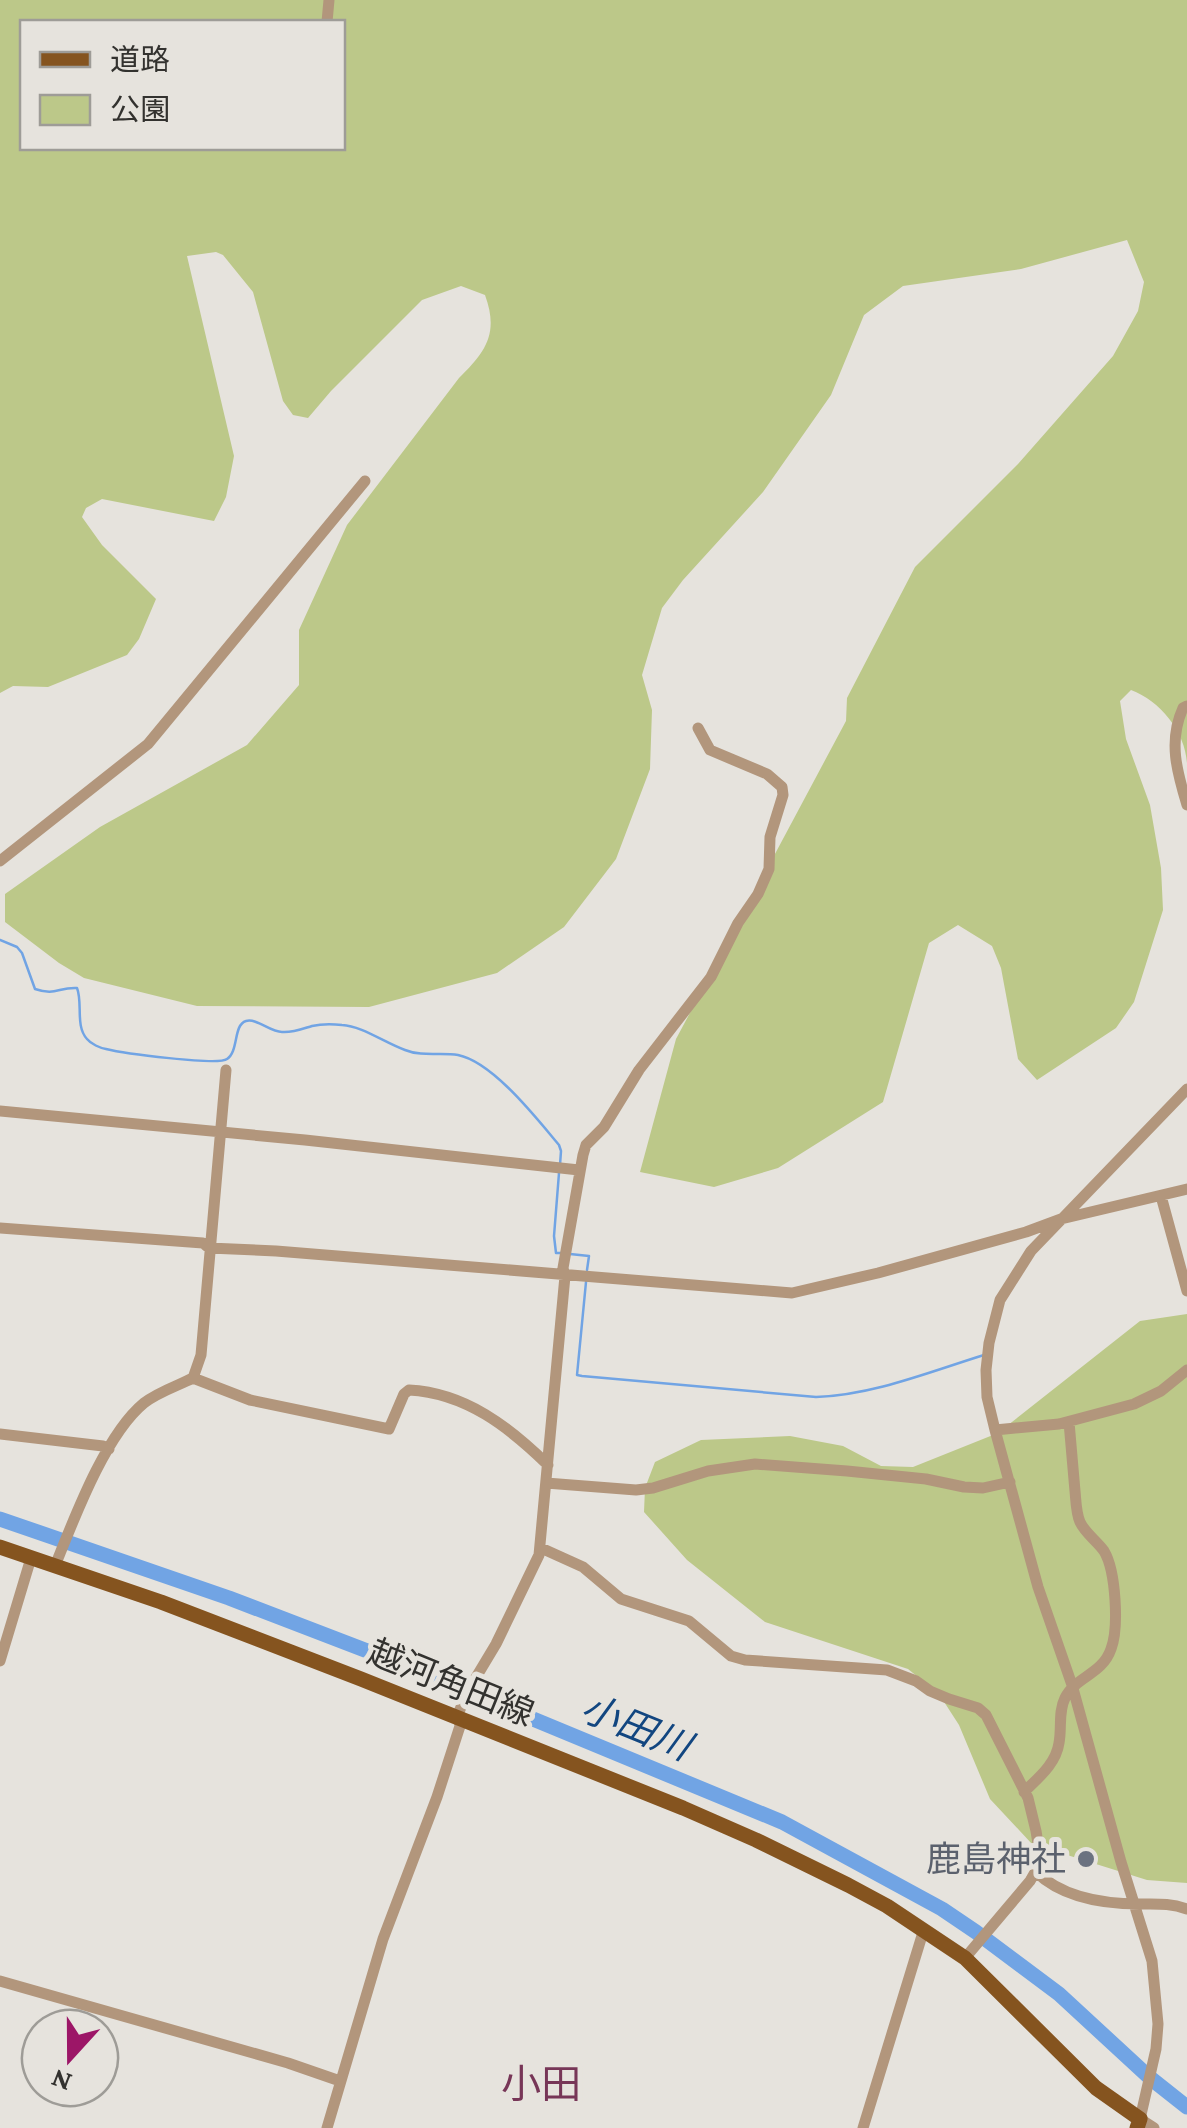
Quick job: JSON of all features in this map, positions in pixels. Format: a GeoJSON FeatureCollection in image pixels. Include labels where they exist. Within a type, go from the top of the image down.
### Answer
{"type":"FeatureCollection","features":[{"type":"Feature","properties":{"kind":"main road","name":"越河角田線"},"geometry":{"type":"LineString","coordinates":[[0,1546],[160,1602],[459,1719],[756,1840],[887,1906],[966,1958],[1096,2088],[1144,2125]]}},
{"type":"Feature","properties":{"kind":"street"},"geometry":{"type":"LineString","coordinates":[[0,861],[148,744],[365,480]]}},
{"type":"Feature","properties":{"kind":"street"},"geometry":{"type":"LineString","coordinates":[[1187,706],[1178,719],[1174,751],[1187,805]]}},
{"type":"Feature","properties":{"kind":"street"},"geometry":{"type":"LineString","coordinates":[[327,2128],[383,1939],[460,1726],[458,1714],[540,1555],[564,1268],[586,1146],[711,977],[769,869],[770,837],[784,795],[782,787],[767,774],[710,750],[698,728]]}},
{"type":"Feature","properties":{"kind":"street"},"geometry":{"type":"LineString","coordinates":[[55,1566],[79,1505],[124,1423],[145,1403],[193,1378],[201,1355],[226,1070]]}},
{"type":"Feature","properties":{"kind":"street"},"geometry":{"type":"LineString","coordinates":[[1144,2125],[1158,2024],[1152,1961],[1072,1686],[1038,1587],[995,1430],[986,1370],[1000,1300],[1031,1250],[1187,1089]]}},
{"type":"Feature","properties":{"kind":"street"},"geometry":{"type":"LineString","coordinates":[[0,1111],[580,1170]]}},
{"type":"Feature","properties":{"kind":"street"},"geometry":{"type":"LineString","coordinates":[[0,1228],[792,1293],[936,1257],[1061,1219],[1187,1189]]}},
{"type":"Feature","properties":{"kind":"street"},"geometry":{"type":"LineString","coordinates":[[1161,1196],[1187,1291]]}},
{"type":"Feature","properties":{"kind":"street"},"geometry":{"type":"LineString","coordinates":[[995,1430],[1069,1422],[1134,1404],[1161,1391],[1187,1370]]}},
{"type":"Feature","properties":{"kind":"street"},"geometry":{"type":"LineString","coordinates":[[193,1378],[250,1400],[389,1429],[404,1394],[408,1390],[419,1391],[486,1413],[510,1429],[548,1465]]}},
{"type":"Feature","properties":{"kind":"street"},"geometry":{"type":"LineString","coordinates":[[1024,1792],[1054,1757],[1059,1744],[1062,1704],[1072,1686],[1106,1661],[1116,1629],[1109,1564],[1104,1551],[1078,1519],[1069,1422]]}},
{"type":"Feature","properties":{"kind":"street"},"geometry":{"type":"LineString","coordinates":[[0,1434],[109,1449]]}},
{"type":"Feature","properties":{"kind":"street"},"geometry":{"type":"LineString","coordinates":[[546,1483],[636,1490],[708,1471],[755,1464],[983,1488],[1010,1482]]}},
{"type":"Feature","properties":{"kind":"street"},"geometry":{"type":"LineString","coordinates":[[540,1548],[583,1567],[621,1599],[689,1621],[731,1656],[887,1670],[978,1708],[986,1716],[1024,1792],[1041,1862],[966,1958]]}},
{"type":"Feature","properties":{"kind":"street"},"geometry":{"type":"LineString","coordinates":[[0,1661],[32,1558]]}},
{"type":"Feature","properties":{"kind":"street"},"geometry":{"type":"LineString","coordinates":[[1036,1872],[1076,1896],[1187,1908]]}},
{"type":"Feature","properties":{"kind":"street"},"geometry":{"type":"LineString","coordinates":[[862,2128],[924,1929]]}},
{"type":"Feature","properties":{"kind":"street"},"geometry":{"type":"LineString","coordinates":[[0,1980],[340,2081]]}},
{"type":"Feature","properties":{"kind":"green space"},"geometry":{"type":"Polygon","coordinates":[[[0,0],[1187,0],[1187,763],[1181,740],[1169,719],[1152,702],[1131,690],[1120,701],[1126,739],[1150,805],[1161,868],[1163,910],[1134,1002],[1116,1028],[1037,1080],[1018,1059],[1001,968],[992,946],[958,925],[929,943],[883,1102],[778,1168],[714,1187],[640,1172],[676,1039],[846,721],[847,698],[915,567],[1018,464],[1113,356],[1138,311],[1144,282],[1127,240],[1021,269],[903,286],[864,315],[831,395],[763,492],[662,608],[642,675],[652,710],[650,769],[616,859],[564,927],[497,973],[369,1007],[197,1006],[84,978],[5,922],[5,894],[100,827],[247,745],[299,685],[299,630],[347,525],[483,350],[491,320],[485,295],[461,286],[422,300],[308,418],[293,415],[283,401],[253,292],[223,255],[216,252],[187,256],[234,456],[226,497],[214,521],[102,499],[86,508],[82,517],[102,545],[156,599],[139,639],[127,655],[48,687],[13,686],[0,693],[0,0]]]}},
{"type":"Feature","properties":{"kind":"green space"},"geometry":{"type":"Polygon","coordinates":[[[1187,1314],[1187,1883],[1147,1880],[1032,1844],[990,1799],[959,1725],[939,1694],[908,1669],[765,1622],[687,1560],[644,1512],[645,1488],[655,1462],[701,1440],[790,1436],[843,1446],[881,1466],[913,1467],[998,1433],[1140,1321],[1187,1314]]]}},
{"type":"Feature","properties":{"kind":"waterway"},"geometry":{"type":"LineString","coordinates":[[0,940],[22,953],[35,989],[48,992],[77,988],[83,1034],[91,1043],[104,1048],[220,1061],[231,1055],[239,1028],[250,1021],[282,1032],[319,1025],[350,1026],[411,1052],[458,1055],[471,1060],[500,1080],[539,1121],[559,1145],[560,1165]]}},
{"type":"Feature","properties":{"kind":"waterway"},"geometry":{"type":"LineString","coordinates":[[559,1173],[554,1236],[556,1253],[562,1253]]}},
{"type":"Feature","properties":{"kind":"waterway"},"geometry":{"type":"LineString","coordinates":[[570,1254],[589,1256],[587,1270]]}},
{"type":"Feature","properties":{"kind":"waterway"},"geometry":{"type":"LineString","coordinates":[[586,1282],[577,1375],[582,1376],[816,1397],[880,1387],[984,1355]]}},
{"type":"Feature","properties":{"kind":"waterway","name":"小田川"},"geometry":{"type":"LineString","coordinates":[[0,1519],[229,1598],[383,1657],[782,1822],[942,1909],[976,1932],[1059,1994],[1187,2107]]}},
{"type":"Feature","properties":{"kind":"place","name":"鹿島神社"},"geometry":{"type":"Point","coordinates":[1086,1859]}},
{"type":"Feature","properties":{"kind":"district","name":"小田"},"geometry":{"type":"Point","coordinates":[541,2084]}}]}
